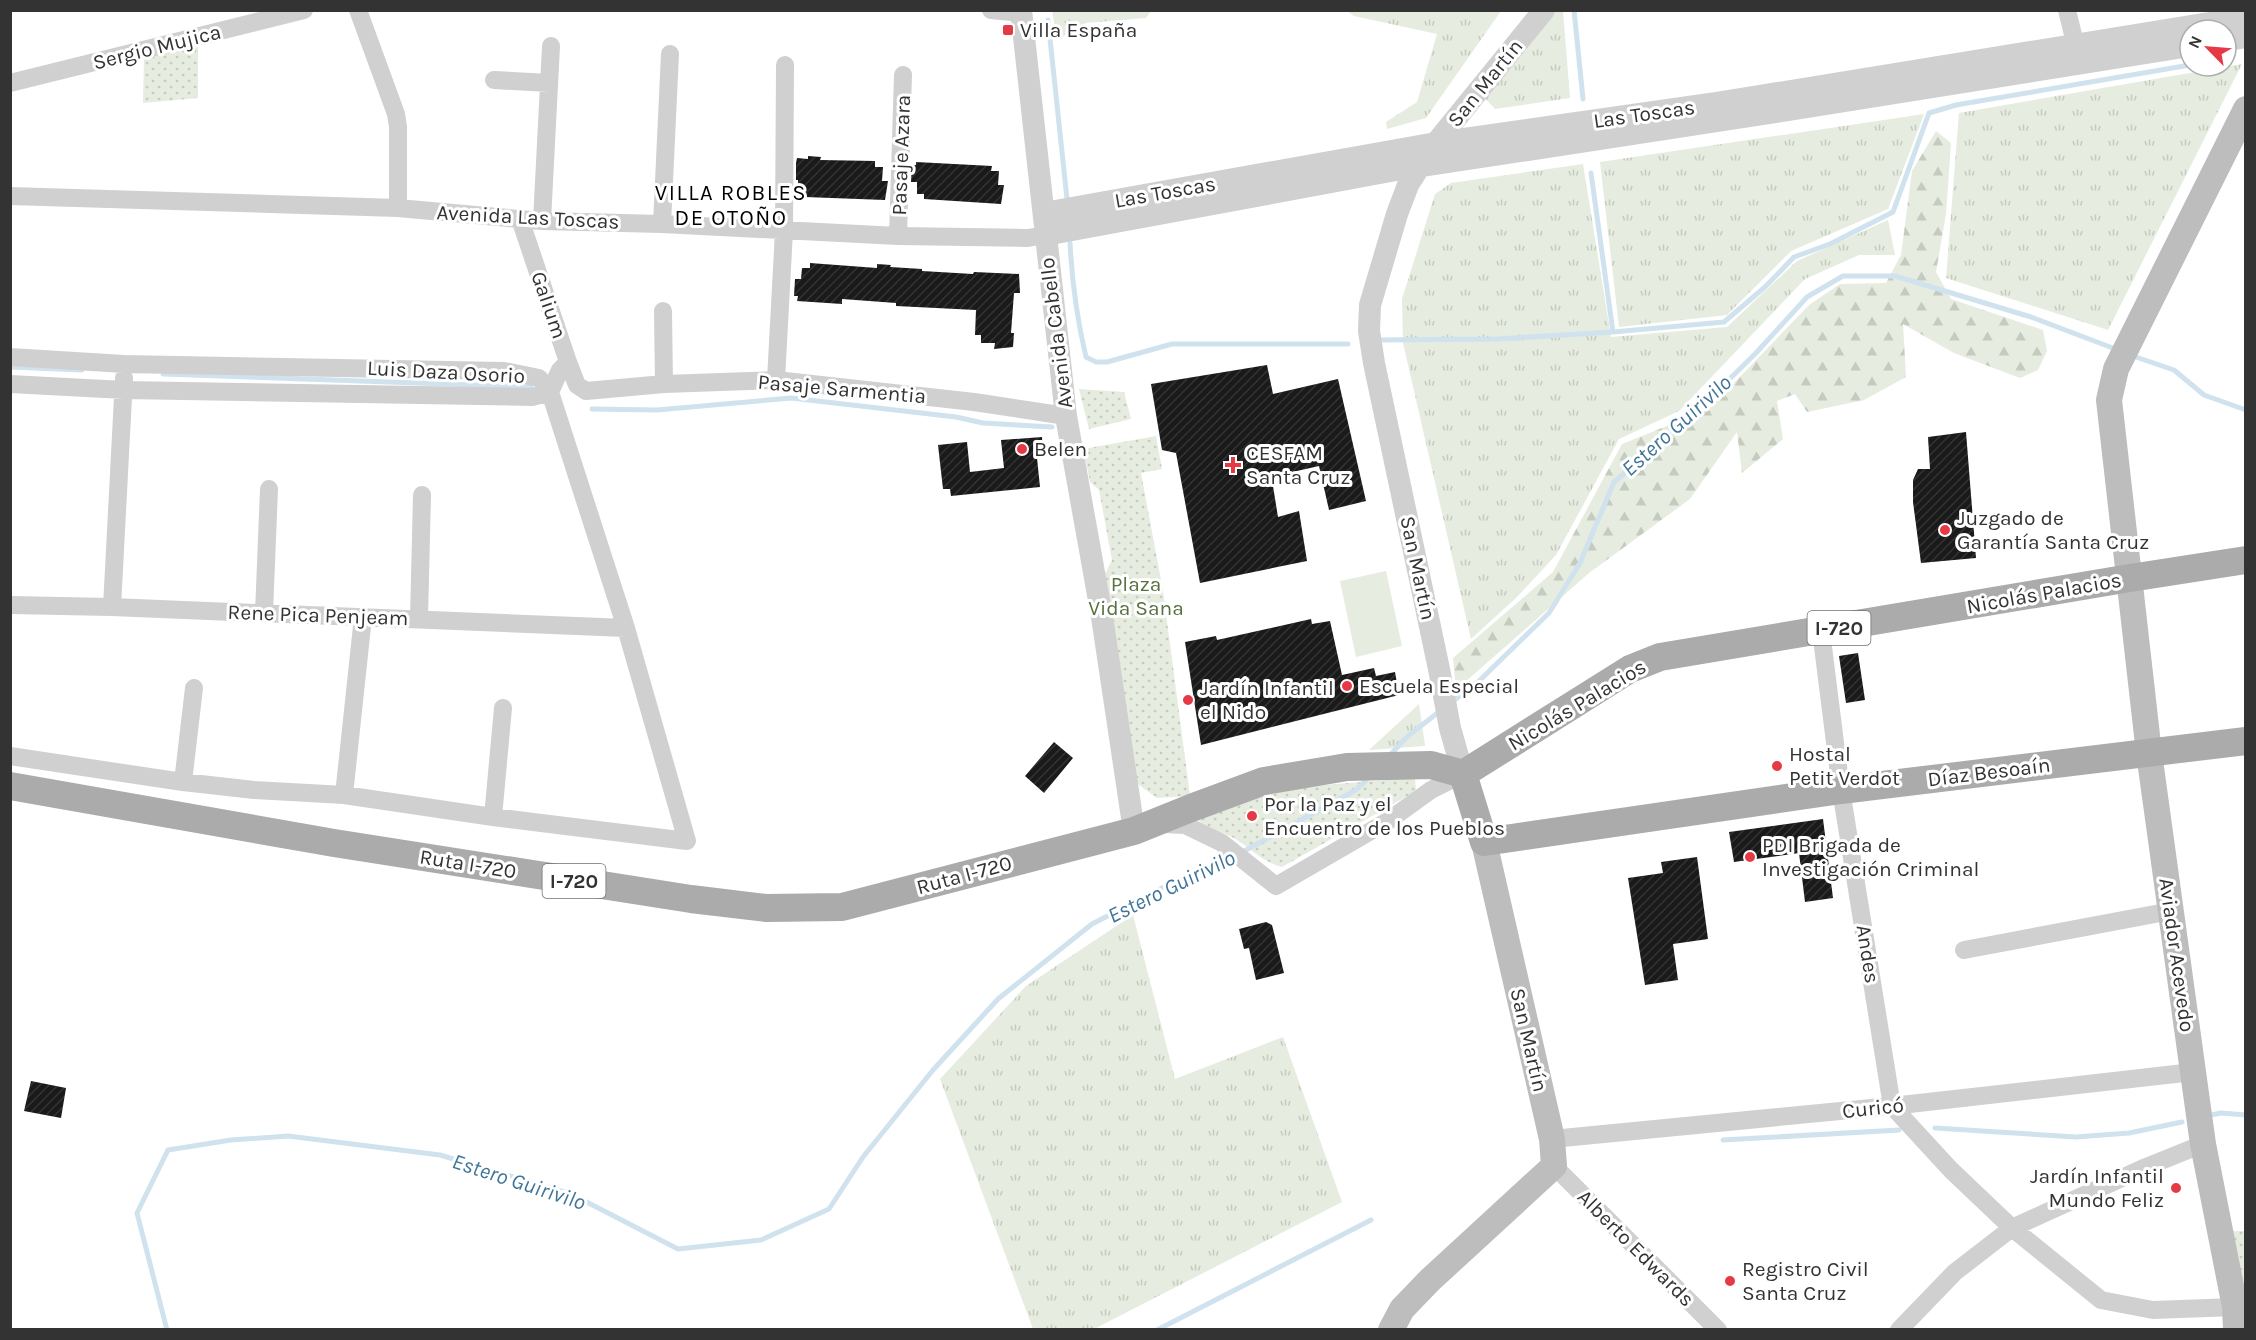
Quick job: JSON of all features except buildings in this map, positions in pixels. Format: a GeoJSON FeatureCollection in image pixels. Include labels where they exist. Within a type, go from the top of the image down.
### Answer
{"type":"FeatureCollection","features":[{"type":"Feature","properties":{"kind":"main road","name":"Aviador Acevedo"},"geometry":{"type":"LineString","coordinates":[[2239,1314],[2203,1144],[2149,753],[2109,410],[2110,390],[2115,369],[2246,109]]}},
{"type":"Feature","properties":{"kind":"main road","name":"Nicolás Palacios"},"geometry":{"type":"LineString","coordinates":[[1462,774],[1630,669],[1660,657],[2246,560]]}},
{"type":"Feature","properties":{"kind":"main road","name":"Díaz Besoaín"},"geometry":{"type":"LineString","coordinates":[[1484,842],[1842,790],[2246,741]]}},
{"type":"Feature","properties":{"kind":"main road","name":"I-720"},"geometry":{"type":"LineString","coordinates":[[1144,827],[1191,807],[1264,781],[1347,767],[1431,765],[1462,774]]}},
{"type":"Feature","properties":{"kind":"main road","name":"San Martín"},"geometry":{"type":"LineString","coordinates":[[1462,774],[1484,842],[1552,1138],[1554,1166]]}},
{"type":"Feature","properties":{"kind":"main road","name":"Ruta I-720"},"geometry":{"type":"LineString","coordinates":[[10,786],[345,845],[691,899],[766,908],[842,907],[1144,827]]}},
{"type":"Feature","properties":{"kind":"main road"},"geometry":{"type":"LineString","coordinates":[[1391,1329],[1402,1309],[1430,1280],[1554,1166]]}},
{"type":"Feature","properties":{"kind":"street","name":"Sergio Mujica"},"geometry":{"type":"LineString","coordinates":[[10,83],[304,10]]}},
{"type":"Feature","properties":{"kind":"street"},"geometry":{"type":"LineString","coordinates":[[358,10],[396,114],[398,208]]}},
{"type":"Feature","properties":{"kind":"street"},"geometry":{"type":"LineString","coordinates":[[991,10],[1021,12]]}},
{"type":"Feature","properties":{"kind":"street","name":"San Martín"},"geometry":{"type":"LineString","coordinates":[[1462,774],[1450,728],[1374,363],[1368,318],[1397,214],[1408,185],[1436,143],[1544,10]]}},
{"type":"Feature","properties":{"kind":"street"},"geometry":{"type":"LineString","coordinates":[[2067,10],[2075,43]]}},
{"type":"Feature","properties":{"kind":"street","name":"Avenida Cabello"},"geometry":{"type":"LineString","coordinates":[[1021,12],[1066,416],[1102,617],[1144,827]]}},
{"type":"Feature","properties":{"kind":"street","name":"Las Toscas"},"geometry":{"type":"LineString","coordinates":[[1044,224],[1436,143],[1717,103],[2246,17]]}},
{"type":"Feature","properties":{"kind":"street"},"geometry":{"type":"LineString","coordinates":[[542,221],[551,46]]}},
{"type":"Feature","properties":{"kind":"street","name":"Las Toscas"},"geometry":{"type":"LineString","coordinates":[[1044,224],[2178,48]]}},
{"type":"Feature","properties":{"kind":"street"},"geometry":{"type":"LineString","coordinates":[[662,224],[670,54]]}},
{"type":"Feature","properties":{"kind":"street"},"geometry":{"type":"LineString","coordinates":[[776,380],[784,231],[785,65]]}},
{"type":"Feature","properties":{"kind":"street","name":"Pasaje Azara"},"geometry":{"type":"LineString","coordinates":[[898,236],[903,75]]}},
{"type":"Feature","properties":{"kind":"street"},"geometry":{"type":"LineString","coordinates":[[494,80],[549,83]]}},
{"type":"Feature","properties":{"kind":"street","name":"Avenida Las Toscas"},"geometry":{"type":"LineString","coordinates":[[10,196],[398,208],[542,221],[662,224],[898,236],[1028,238],[1044,224]]}},
{"type":"Feature","properties":{"kind":"street","name":"Galium"},"geometry":{"type":"LineString","coordinates":[[520,219],[568,362],[581,389]]}},
{"type":"Feature","properties":{"kind":"street"},"geometry":{"type":"LineString","coordinates":[[663,311],[664,384]]}},
{"type":"Feature","properties":{"kind":"street","name":"Luis Daza Osorio"},"geometry":{"type":"LineString","coordinates":[[10,357],[124,364],[504,371],[539,378],[550,392],[532,397],[124,390],[10,384]]}},
{"type":"Feature","properties":{"kind":"street"},"geometry":{"type":"LineString","coordinates":[[10,756],[183,782],[254,790],[344,795],[493,817],[687,841],[626,628],[550,392],[560,370],[568,362]]}},
{"type":"Feature","properties":{"kind":"street"},"geometry":{"type":"LineString","coordinates":[[112,607],[124,364]]}},
{"type":"Feature","properties":{"kind":"street","name":"Pasaje Sarmentia"},"geometry":{"type":"LineString","coordinates":[[581,389],[586,391],[664,384],[776,380],[951,399],[1066,416]]}},
{"type":"Feature","properties":{"kind":"street"},"geometry":{"type":"LineString","coordinates":[[264,613],[269,489]]}},
{"type":"Feature","properties":{"kind":"street"},"geometry":{"type":"LineString","coordinates":[[419,619],[422,495]]}},
{"type":"Feature","properties":{"kind":"street","name":"Rene Pica Penjeam"},"geometry":{"type":"LineString","coordinates":[[10,605],[112,607],[626,628]]}},
{"type":"Feature","properties":{"kind":"street"},"geometry":{"type":"LineString","coordinates":[[344,795],[363,617]]}},
{"type":"Feature","properties":{"kind":"street","name":"Andes"},"geometry":{"type":"LineString","coordinates":[[1821,632],[1842,790],[1892,1106]]}},
{"type":"Feature","properties":{"kind":"street"},"geometry":{"type":"LineString","coordinates":[[183,782],[195,688]]}},
{"type":"Feature","properties":{"kind":"street"},"geometry":{"type":"LineString","coordinates":[[493,817],[503,708]]}},
{"type":"Feature","properties":{"kind":"street"},"geometry":{"type":"LineString","coordinates":[[1144,827],[1185,825],[1222,843],[1276,886],[1388,821],[1431,790],[1462,774]]}},
{"type":"Feature","properties":{"kind":"street"},"geometry":{"type":"LineString","coordinates":[[1964,950],[2171,911]]}},
{"type":"Feature","properties":{"kind":"street","name":"Curicó"},"geometry":{"type":"LineString","coordinates":[[1552,1138],[1892,1106],[2193,1072]]}},
{"type":"Feature","properties":{"kind":"street"},"geometry":{"type":"LineString","coordinates":[[1892,1106],[1951,1170],[2012,1228],[2101,1300],[2153,1310],[2239,1314]]}},
{"type":"Feature","properties":{"kind":"street"},"geometry":{"type":"LineString","coordinates":[[1899,1329],[1955,1272],[2012,1228],[2203,1144]]}},
{"type":"Feature","properties":{"kind":"street","name":"Alberto Edwards"},"geometry":{"type":"LineString","coordinates":[[1554,1166],[1718,1329]]}},
{"type":"Feature","properties":{"kind":"green space"},"geometry":{"type":"Polygon","coordinates":[[[1052,10],[1151,11],[1146,18],[1086,23],[1057,40],[1052,10]]]}},
{"type":"Feature","properties":{"kind":"green space"},"geometry":{"type":"Polygon","coordinates":[[[1347,11],[1501,11],[1426,118],[1387,129],[1386,122],[1417,102],[1437,34],[1354,16],[1347,11]]]}},
{"type":"Feature","properties":{"kind":"green space"},"geometry":{"type":"Polygon","coordinates":[[[1555,11],[1563,11],[1570,98],[1495,109],[1485,98],[1555,11]]]}},
{"type":"Feature","properties":{"kind":"green space"},"geometry":{"type":"Polygon","coordinates":[[[198,45],[198,98],[143,103],[144,59],[198,45]]]}},
{"type":"Feature","properties":{"kind":"green space"},"geometry":{"type":"Polygon","coordinates":[[[2178,75],[2178,78],[2235,78],[2108,330],[1946,278],[1959,113],[2178,75]]]}},
{"type":"Feature","properties":{"kind":"green space"},"geometry":{"type":"Polygon","coordinates":[[[1924,114],[1888,209],[1791,251],[1727,315],[1619,327],[1600,162],[1924,114]]]}},
{"type":"Feature","properties":{"kind":"green space"},"geometry":{"type":"Polygon","coordinates":[[[1936,131],[1951,143],[1946,214],[1936,272],[1951,299],[2043,330],[2047,351],[2038,370],[2020,378],[1954,353],[1903,324],[1906,377],[1864,400],[1807,412],[1795,394],[1777,401],[1783,439],[1742,473],[1737,432],[1690,499],[1589,573],[1456,690],[1453,658],[1553,572],[1622,444],[1709,409],[1809,305],[1840,284],[1886,283],[1901,255],[1912,171],[1936,131]]]}},
{"type":"Feature","properties":{"kind":"green space"},"geometry":{"type":"Polygon","coordinates":[[[1583,164],[1611,337],[1727,327],[1797,261],[1888,220],[1895,255],[1859,255],[1805,279],[1679,411],[1619,439],[1556,555],[1517,597],[1471,639],[1403,343],[1402,299],[1435,194],[1451,183],[1583,164]]]}},
{"type":"Feature","properties":{"kind":"green space"},"geometry":{"type":"Polygon","coordinates":[[[1079,389],[1124,392],[1131,419],[1089,429],[1079,389]]]}},
{"type":"Feature","properties":{"kind":"green space","name":"Plaza Vida Sana"},"geometry":{"type":"Polygon","coordinates":[[[1156,436],[1162,469],[1141,473],[1163,591],[1190,796],[1157,798],[1135,782],[1105,574],[1112,560],[1099,490],[1090,482],[1083,449],[1156,436]]]}},
{"type":"Feature","properties":{"kind":"green space"},"geometry":{"type":"Polygon","coordinates":[[[1386,571],[1402,646],[1356,657],[1340,581],[1386,571]]]}},
{"type":"Feature","properties":{"kind":"green space"},"geometry":{"type":"Polygon","coordinates":[[[1419,704],[1425,746],[1369,750],[1419,704]]]}},
{"type":"Feature","properties":{"kind":"green space"},"geometry":{"type":"Polygon","coordinates":[[[1415,778],[1416,791],[1282,867],[1261,857],[1232,837],[1208,828],[1198,820],[1269,789],[1415,778]]]}},
{"type":"Feature","properties":{"kind":"green space"},"geometry":{"type":"Polygon","coordinates":[[[1133,915],[1175,1079],[1283,1037],[1342,1202],[1094,1329],[1033,1329],[940,1079],[1026,986],[1133,915]]]}},
{"type":"Feature","properties":{"kind":"green space"},"geometry":{"type":"Polygon","coordinates":[[[2227,1231],[2245,1231],[2245,1291],[2236,1279],[2227,1231]]]}},
{"type":"Feature","properties":{"kind":"waterway"},"geometry":{"type":"LineString","coordinates":[[1574,10],[1583,99]]}},
{"type":"Feature","properties":{"kind":"waterway"},"geometry":{"type":"LineString","coordinates":[[1048,20],[1067,199]]}},
{"type":"Feature","properties":{"kind":"waterway"},"geometry":{"type":"LineString","coordinates":[[1377,340],[1497,339],[1724,322],[1765,287],[1794,257],[1830,244],[1893,212],[1929,113],[1956,105],[2178,67]]}},
{"type":"Feature","properties":{"kind":"waterway"},"geometry":{"type":"LineString","coordinates":[[1591,173],[1613,332]]}},
{"type":"Feature","properties":{"kind":"waterway"},"geometry":{"type":"LineString","coordinates":[[1070,243],[1075,300],[1086,357],[1096,362],[1107,362],[1172,344],[1348,344]]}},
{"type":"Feature","properties":{"kind":"waterway","name":"Estero Guirivilo"},"geometry":{"type":"LineString","coordinates":[[1452,702],[1478,682],[1549,613],[1580,563],[1614,482],[1691,417],[1756,353],[1807,297],[1843,276],[1895,276],[2031,317],[2118,350]]}},
{"type":"Feature","properties":{"kind":"waterway","name":"Estero Guirivilo"},"geometry":{"type":"LineString","coordinates":[[2130,355],[2174,370],[2204,395],[2246,410]]}},
{"type":"Feature","properties":{"kind":"waterway"},"geometry":{"type":"LineString","coordinates":[[10,367],[82,370]]}},
{"type":"Feature","properties":{"kind":"waterway"},"geometry":{"type":"LineString","coordinates":[[163,374],[531,387]]}},
{"type":"Feature","properties":{"kind":"waterway"},"geometry":{"type":"LineString","coordinates":[[592,409],[657,410],[791,398],[956,417],[983,423],[1052,427]]}},
{"type":"Feature","properties":{"kind":"waterway","name":"Estero Guirivilo"},"geometry":{"type":"LineString","coordinates":[[1388,757],[1408,736],[1440,711]]}},
{"type":"Feature","properties":{"kind":"waterway","name":"Estero Guirivilo"},"geometry":{"type":"LineString","coordinates":[[167,1330],[137,1213],[168,1150],[231,1140],[288,1136],[440,1155],[571,1194],[678,1249],[761,1240],[829,1209],[863,1157],[933,1070],[998,999],[1092,924],[1162,888],[1224,862],[1356,790],[1370,776]]}},
{"type":"Feature","properties":{"kind":"waterway"},"geometry":{"type":"LineString","coordinates":[[2211,1115],[2221,1113],[2246,1115]]}},
{"type":"Feature","properties":{"kind":"waterway"},"geometry":{"type":"LineString","coordinates":[[1935,1128],[2076,1137],[2129,1133],[2182,1122]]}},
{"type":"Feature","properties":{"kind":"waterway"},"geometry":{"type":"LineString","coordinates":[[1723,1140],[1899,1130]]}},
{"type":"Feature","properties":{"kind":"waterway"},"geometry":{"type":"LineString","coordinates":[[1157,1330],[1371,1220]]}},
{"type":"Feature","properties":{"kind":"place","name":"Villa España"},"geometry":{"type":"Point","coordinates":[1008,30]}},
{"type":"Feature","properties":{"kind":"place","name":"Belen"},"geometry":{"type":"Point","coordinates":[1022,449]}},
{"type":"Feature","properties":{"kind":"place","name":"CESFAM Santa Cruz"},"geometry":{"type":"Point","coordinates":[1233,465]}},
{"type":"Feature","properties":{"kind":"place","name":"Juzgado de Garantía Santa Cruz"},"geometry":{"type":"Point","coordinates":[1945,530]}},
{"type":"Feature","properties":{"kind":"place","name":"Escuela Especial"},"geometry":{"type":"Point","coordinates":[1347,686]}},
{"type":"Feature","properties":{"kind":"place","name":"Jardín Infantil el Nido"},"geometry":{"type":"Point","coordinates":[1188,700]}},
{"type":"Feature","properties":{"kind":"place","name":"Hostal Petit Verdot"},"geometry":{"type":"Point","coordinates":[1777,766]}},
{"type":"Feature","properties":{"kind":"place","name":"Por la Paz y el Encuentro de los Pueblos"},"geometry":{"type":"Point","coordinates":[1252,816]}},
{"type":"Feature","properties":{"kind":"place","name":"PDI Brigada de Investigación Criminal"},"geometry":{"type":"Point","coordinates":[1750,857]}},
{"type":"Feature","properties":{"kind":"place","name":"Jardín Infantil Mundo Feliz"},"geometry":{"type":"Point","coordinates":[2176,1188]}},
{"type":"Feature","properties":{"kind":"place","name":"Registro Civil Santa Cruz"},"geometry":{"type":"Point","coordinates":[1730,1281]}},
{"type":"Feature","properties":{"kind":"district","name":"VILLA ROBLES DE OTOÑO"},"geometry":{"type":"Point","coordinates":[731,204]}}]}
